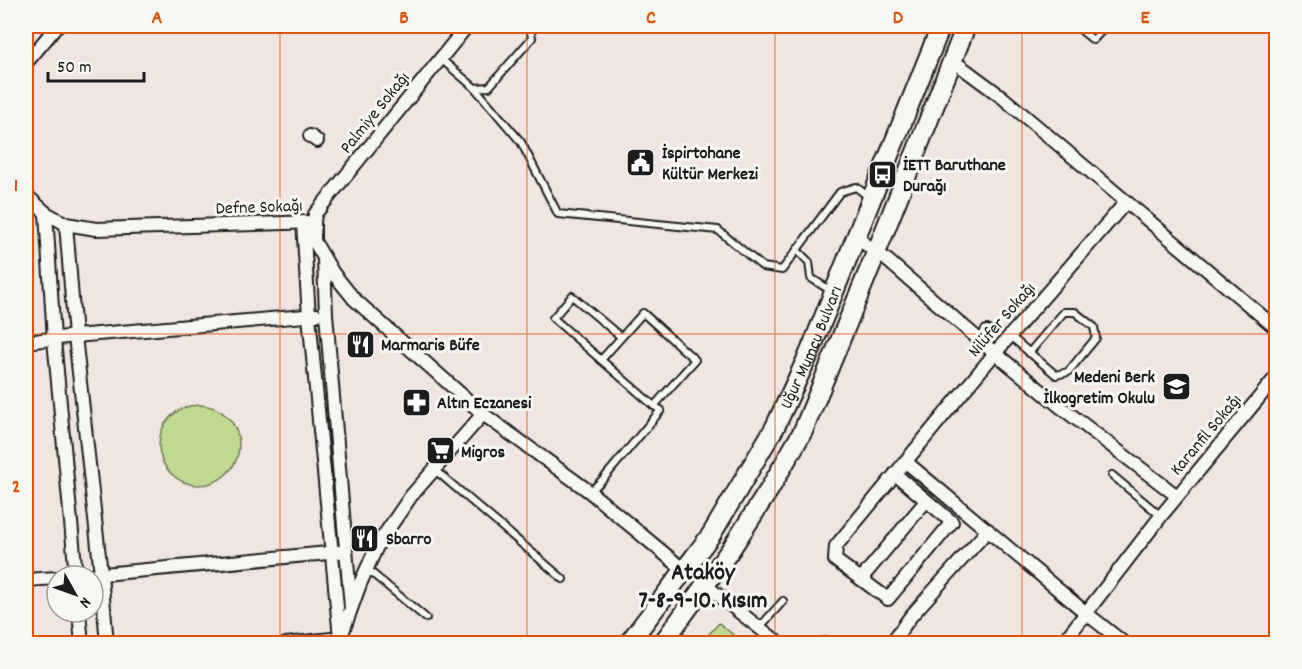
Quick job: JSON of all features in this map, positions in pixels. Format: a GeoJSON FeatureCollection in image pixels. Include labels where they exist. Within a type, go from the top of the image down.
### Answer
{"type":"FeatureCollection","features":[{"type":"Feature","properties":{"kind":"main road","name":"Uğur Mumcu Bulvarı"},"geometry":{"type":"LineString","coordinates":[[628,644],[711,535],[775,427],[809,354],[941,26]]}},
{"type":"Feature","properties":{"kind":"main road","name":"Uğur Mumcu Bulvarı"},"geometry":{"type":"LineString","coordinates":[[662,644],[731,549],[803,431],[966,26]]}},
{"type":"Feature","properties":{"kind":"main road"},"geometry":{"type":"LineString","coordinates":[[684,570],[705,585]]}},
{"type":"Feature","properties":{"kind":"street"},"geometry":{"type":"LineString","coordinates":[[26,63],[57,26]]}},
{"type":"Feature","properties":{"kind":"street","name":"Palmiye Sokağı"},"geometry":{"type":"LineString","coordinates":[[309,222],[467,26]]}},
{"type":"Feature","properties":{"kind":"street"},"geometry":{"type":"LineString","coordinates":[[952,60],[1002,97],[1276,328]]}},
{"type":"Feature","properties":{"kind":"street","name":"Defne Sokağı"},"geometry":{"type":"LineString","coordinates":[[26,195],[46,213],[66,224],[96,229],[309,222],[314,241],[333,273],[354,299],[483,414],[590,492],[684,570]]}},
{"type":"Feature","properties":{"kind":"street","name":"Nilüfer Sokağı"},"geometry":{"type":"LineString","coordinates":[[861,579],[835,560],[836,546],[995,353],[1126,202]]}},
{"type":"Feature","properties":{"kind":"street"},"geometry":{"type":"LineString","coordinates":[[46,213],[54,339],[75,564]]}},
{"type":"Feature","properties":{"kind":"street"},"geometry":{"type":"LineString","coordinates":[[309,222],[309,316],[339,641]]}},
{"type":"Feature","properties":{"kind":"street"},"geometry":{"type":"LineString","coordinates":[[66,224],[75,336],[100,564]]}},
{"type":"Feature","properties":{"kind":"street"},"geometry":{"type":"LineString","coordinates":[[856,237],[986,338],[995,353],[1062,408],[1177,496]]}},
{"type":"Feature","properties":{"kind":"street"},"geometry":{"type":"LineString","coordinates":[[324,258],[326,314],[351,608]]}},
{"type":"Feature","properties":{"kind":"street"},"geometry":{"type":"LineString","coordinates":[[26,342],[326,314]]}},
{"type":"Feature","properties":{"kind":"street","name":"Karanfil Sokağı"},"geometry":{"type":"LineString","coordinates":[[1062,644],[1161,516],[1276,376]]}},
{"type":"Feature","properties":{"kind":"street"},"geometry":{"type":"LineString","coordinates":[[339,641],[378,544],[411,496],[483,414]]}},
{"type":"Feature","properties":{"kind":"street"},"geometry":{"type":"LineString","coordinates":[[906,462],[1125,644]]}},
{"type":"Feature","properties":{"kind":"street"},"geometry":{"type":"LineString","coordinates":[[896,474],[952,522],[888,599],[861,579],[927,501]]}},
{"type":"Feature","properties":{"kind":"street"},"geometry":{"type":"LineString","coordinates":[[891,644],[911,616],[988,530]]}},
{"type":"Feature","properties":{"kind":"street"},"geometry":{"type":"LineString","coordinates":[[105,574],[346,552]]}},
{"type":"Feature","properties":{"kind":"street"},"geometry":{"type":"LineString","coordinates":[[26,580],[45,579]]}},
{"type":"Feature","properties":{"kind":"street"},"geometry":{"type":"LineString","coordinates":[[705,585],[780,644]]}},
{"type":"Feature","properties":{"kind":"street"},"geometry":{"type":"LineString","coordinates":[[105,621],[107,644]]}},
{"type":"Feature","properties":{"kind":"street"},"geometry":{"type":"LineString","coordinates":[[80,624],[82,644]]}},
{"type":"Feature","properties":{"kind":"street"},"geometry":{"type":"LineString","coordinates":[[286,644],[339,641]]}},
{"type":"Feature","properties":{"kind":"lane"},"geometry":{"type":"LineString","coordinates":[[475,87],[489,87],[532,38],[529,26]]}},
{"type":"Feature","properties":{"kind":"lane"},"geometry":{"type":"LineString","coordinates":[[1076,26],[1093,40],[1106,26]]}},
{"type":"Feature","properties":{"kind":"lane"},"geometry":{"type":"LineString","coordinates":[[440,58],[475,87],[521,142],[558,214],[718,230],[763,267],[782,270],[840,192],[856,187],[872,199]]}},
{"type":"Feature","properties":{"kind":"lane"},"geometry":{"type":"LineString","coordinates":[[797,250],[809,262],[811,278],[825,287]]}},
{"type":"Feature","properties":{"kind":"lane"},"geometry":{"type":"LineString","coordinates":[[590,492],[661,410],[553,318],[572,296],[621,337]]}},
{"type":"Feature","properties":{"kind":"lane"},"geometry":{"type":"LineString","coordinates":[[1010,336],[1029,353],[1056,375],[1068,372],[1096,338],[1094,327],[1075,312],[1064,312],[1029,353]]}},
{"type":"Feature","properties":{"kind":"lane"},"geometry":{"type":"LineString","coordinates":[[601,360],[643,313],[695,360],[654,406]]}},
{"type":"Feature","properties":{"kind":"lane"},"geometry":{"type":"LineString","coordinates":[[434,469],[563,579]]}},
{"type":"Feature","properties":{"kind":"lane"},"geometry":{"type":"LineString","coordinates":[[1112,474],[1161,516]]}},
{"type":"Feature","properties":{"kind":"lane"},"geometry":{"type":"LineString","coordinates":[[367,569],[426,618]]}},
{"type":"Feature","properties":{"kind":"lane"},"geometry":{"type":"LineString","coordinates":[[760,627],[783,601]]}},
{"type":"Feature","properties":{"kind":"green space"},"geometry":{"type":"Polygon","coordinates":[[[199,405],[214,408],[227,417],[236,430],[239,445],[236,460],[227,473],[214,482],[199,485],[184,482],[171,473],[162,460],[159,445],[162,430],[171,417],[184,408],[199,405]]]}},
{"type":"Feature","properties":{"kind":"green space"},"geometry":{"type":"Polygon","coordinates":[[[719,623],[743,643],[701,643],[719,623]]]}},
{"type":"Feature","properties":{"kind":"place","name":"İspirtohane Kültür Merkezi"},"geometry":{"type":"Point","coordinates":[641,162]}},
{"type":"Feature","properties":{"kind":"place","name":"İETT Baruthane Durağı"},"geometry":{"type":"Point","coordinates":[882,174]}},
{"type":"Feature","properties":{"kind":"place","name":"Marmaris Büfe"},"geometry":{"type":"Point","coordinates":[360,344]}},
{"type":"Feature","properties":{"kind":"place","name":"Medeni Berk İlkogretim Okulu"},"geometry":{"type":"Point","coordinates":[1176,386]}},
{"type":"Feature","properties":{"kind":"place","name":"Altın Eczanesi"},"geometry":{"type":"Point","coordinates":[416,402]}},
{"type":"Feature","properties":{"kind":"place","name":"Migros"},"geometry":{"type":"Point","coordinates":[440,451]}},
{"type":"Feature","properties":{"kind":"place","name":"Sbarro"},"geometry":{"type":"Point","coordinates":[365,538]}},
{"type":"Feature","properties":{"kind":"district","name":"Ataköy 7-8-9-10. Kısım"},"geometry":{"type":"Point","coordinates":[703,585]}}]}
